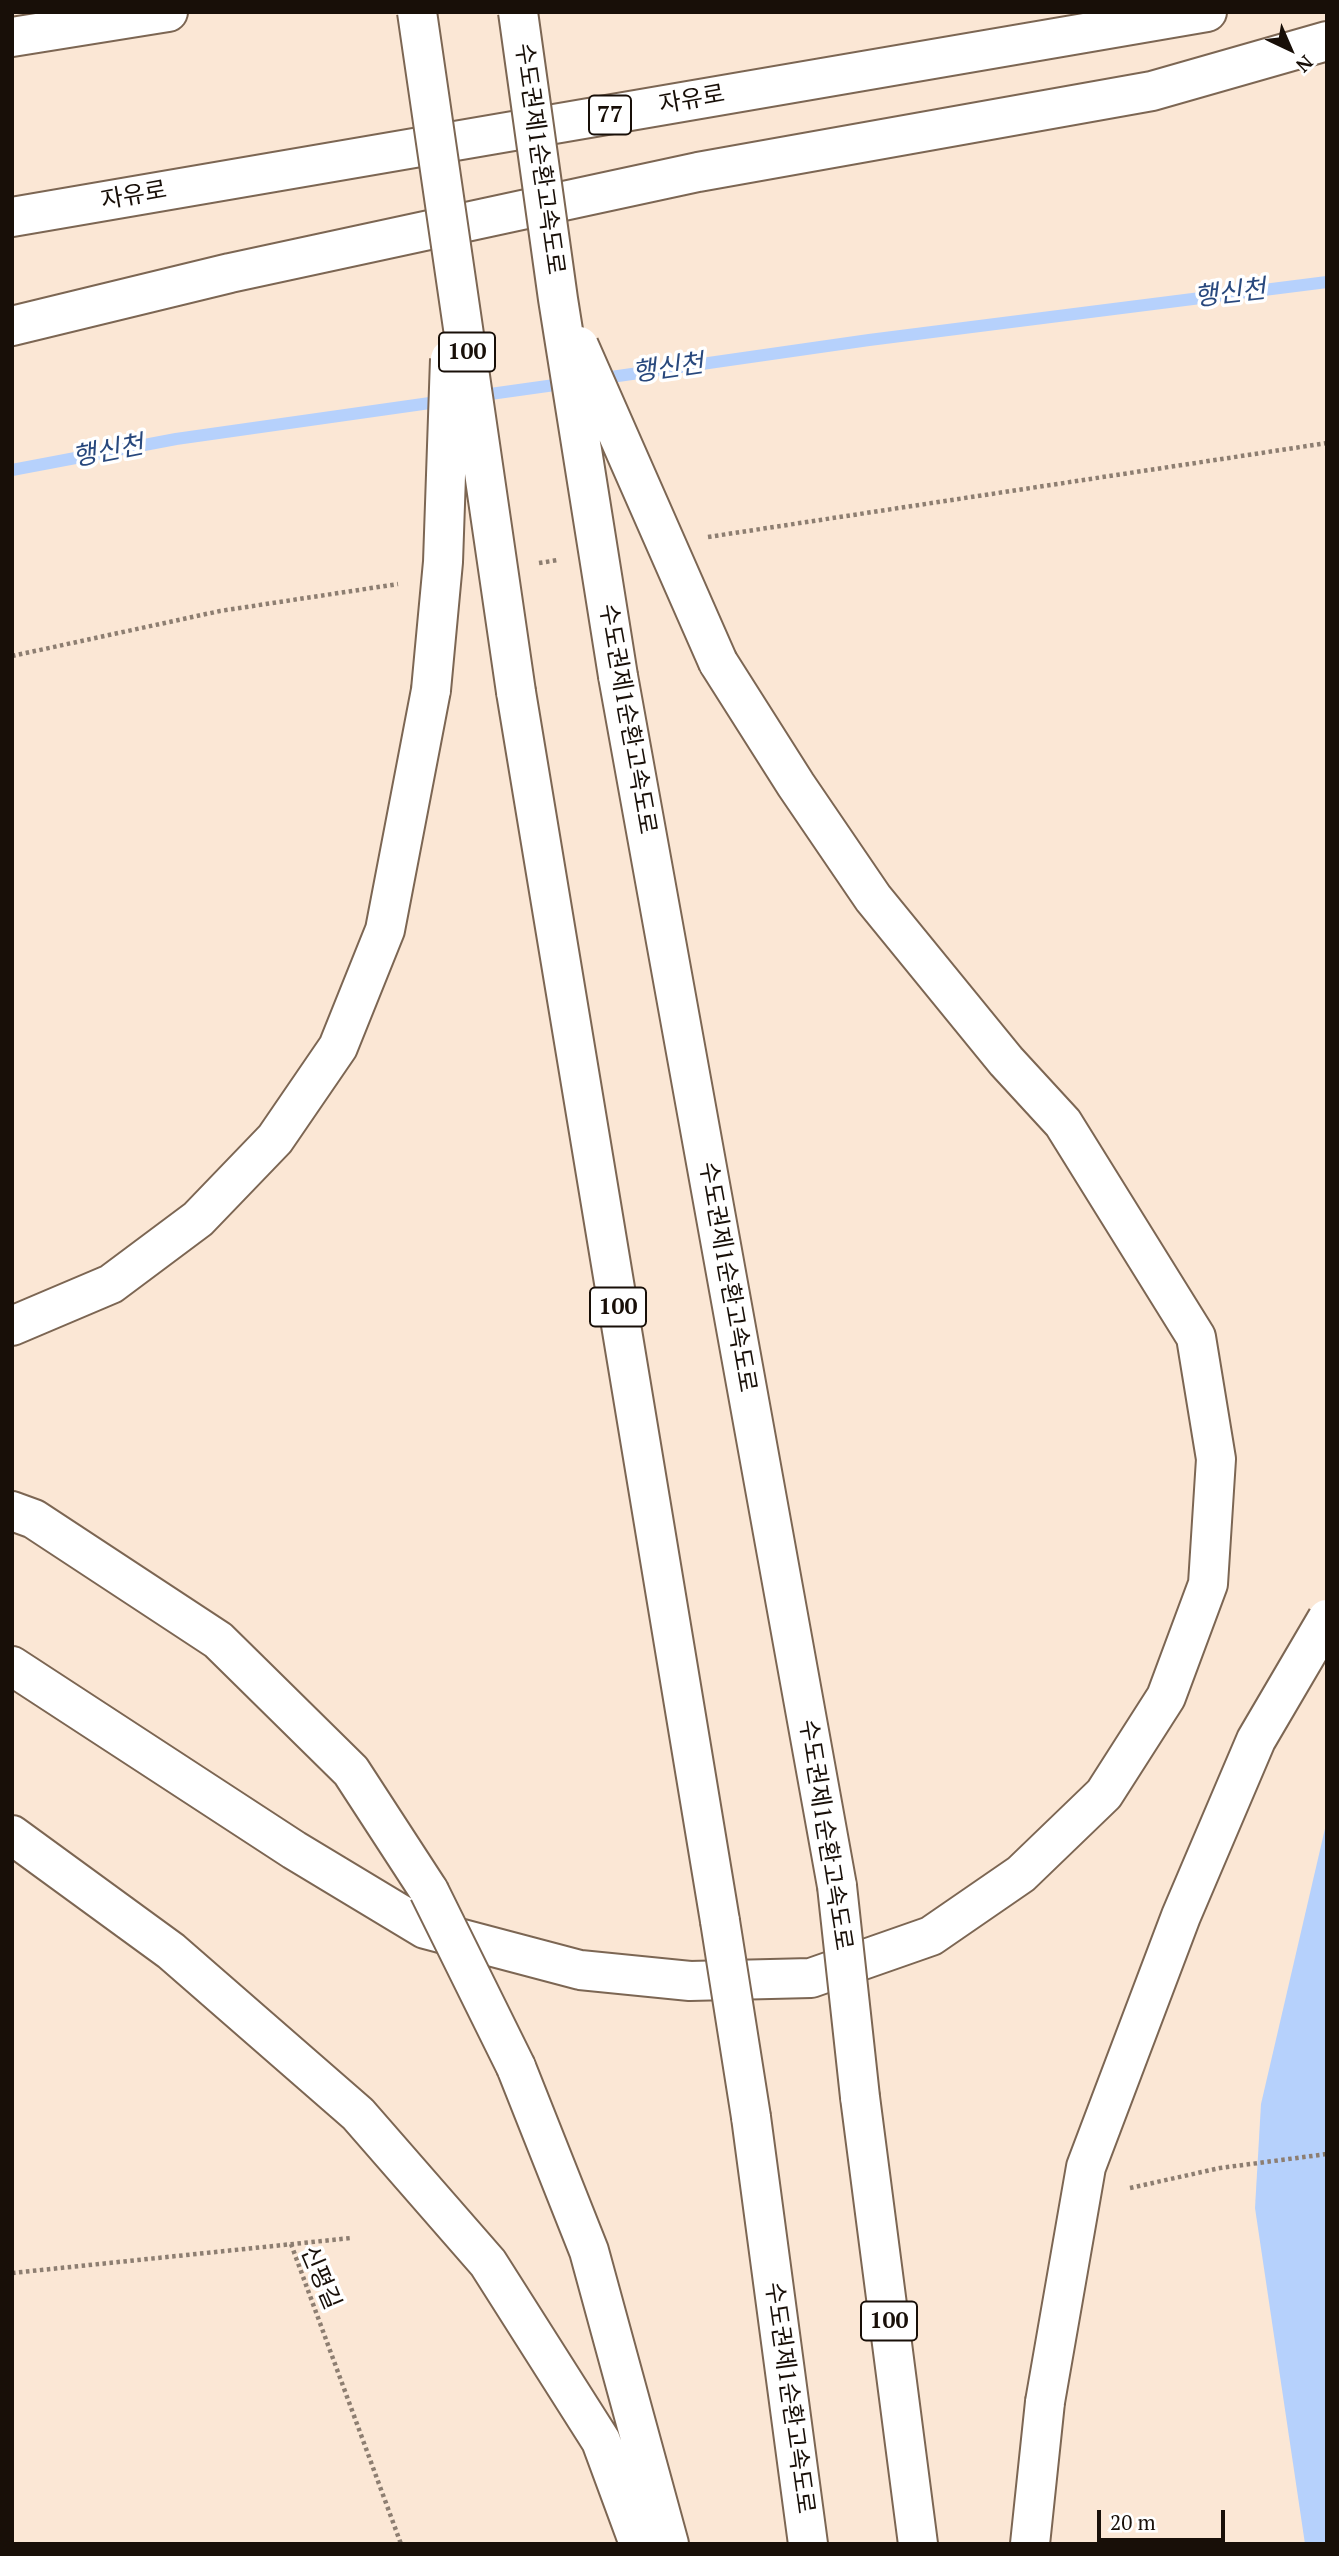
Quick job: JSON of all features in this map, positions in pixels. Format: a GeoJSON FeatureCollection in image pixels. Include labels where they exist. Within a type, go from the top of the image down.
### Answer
{"type":"FeatureCollection","features":[{"type":"Feature","properties":{"kind":"highway"},"geometry":{"type":"LineString","coordinates":[[12,37],[168,12]]}},
{"type":"Feature","properties":{"kind":"highway","name":"수도권제1순환고속도로"},"geometry":{"type":"LineString","coordinates":[[417,12],[516,692],[751,2117],[808,2544]]}},
{"type":"Feature","properties":{"kind":"highway","name":"수도권제1순환고속도로"},"geometry":{"type":"LineString","coordinates":[[518,12],[558,299],[618,676],[836,1886],[860,2097],[918,2544]]}},
{"type":"Feature","properties":{"kind":"highway","name":"자유로"},"geometry":{"type":"LineString","coordinates":[[12,217],[1207,12]]}},
{"type":"Feature","properties":{"kind":"highway"},"geometry":{"type":"LineString","coordinates":[[12,326],[230,273],[698,172],[1152,91],[1327,41]]}},
{"type":"Feature","properties":{"kind":"highway"},"geometry":{"type":"LineString","coordinates":[[12,1326],[111,1284],[198,1219],[275,1139],[338,1047],[385,930],[431,690],[443,562],[454,259]]}},
{"type":"Feature","properties":{"kind":"highway"},"geometry":{"type":"LineString","coordinates":[[12,1666],[294,1850],[425,1929],[580,1970],[690,1982],[811,1978],[931,1936],[1021,1874],[1104,1794],[1166,1697],[1208,1584],[1216,1459],[1196,1337],[1063,1123],[1006,1061],[873,898],[796,785],[718,662],[558,299]]}},
{"type":"Feature","properties":{"kind":"highway"},"geometry":{"type":"LineString","coordinates":[[12,1511],[34,1520],[218,1640],[351,1771],[429,1891],[516,2067],[589,2251],[669,2544]]}},
{"type":"Feature","properties":{"kind":"highway"},"geometry":{"type":"LineString","coordinates":[[1030,2544],[1045,2402],[1086,2167],[1181,1916],[1256,1740],[1327,1619]]}},
{"type":"Feature","properties":{"kind":"highway"},"geometry":{"type":"LineString","coordinates":[[12,1835],[171,1951],[366,2124],[488,2263],[601,2441],[639,2544]]}},
{"type":"Feature","properties":{"kind":"path"},"geometry":{"type":"LineString","coordinates":[[1130,2188],[1220,2168],[1327,2154]]}},
{"type":"Feature","properties":{"kind":"path"},"geometry":{"type":"LineString","coordinates":[[291,2244],[351,2238]]}},
{"type":"Feature","properties":{"kind":"path","name":"신평길"},"geometry":{"type":"LineString","coordinates":[[12,2273],[291,2244],[401,2544]]}},
{"type":"Feature","properties":{"kind":"water"},"geometry":{"type":"Polygon","coordinates":[[[1327,1820],[1327,2544],[1305,2544],[1255,2208],[1261,2104],[1327,1820]]]}},
{"type":"Feature","properties":{"kind":"waterway","name":"행신천"},"geometry":{"type":"LineString","coordinates":[[597,379],[869,340],[1327,282]]}},
{"type":"Feature","properties":{"kind":"waterway","name":"행신천"},"geometry":{"type":"LineString","coordinates":[[476,396],[569,383]]}},
{"type":"Feature","properties":{"kind":"waterway","name":"행신천"},"geometry":{"type":"LineString","coordinates":[[12,470],[176,439],[444,401]]}}]}
